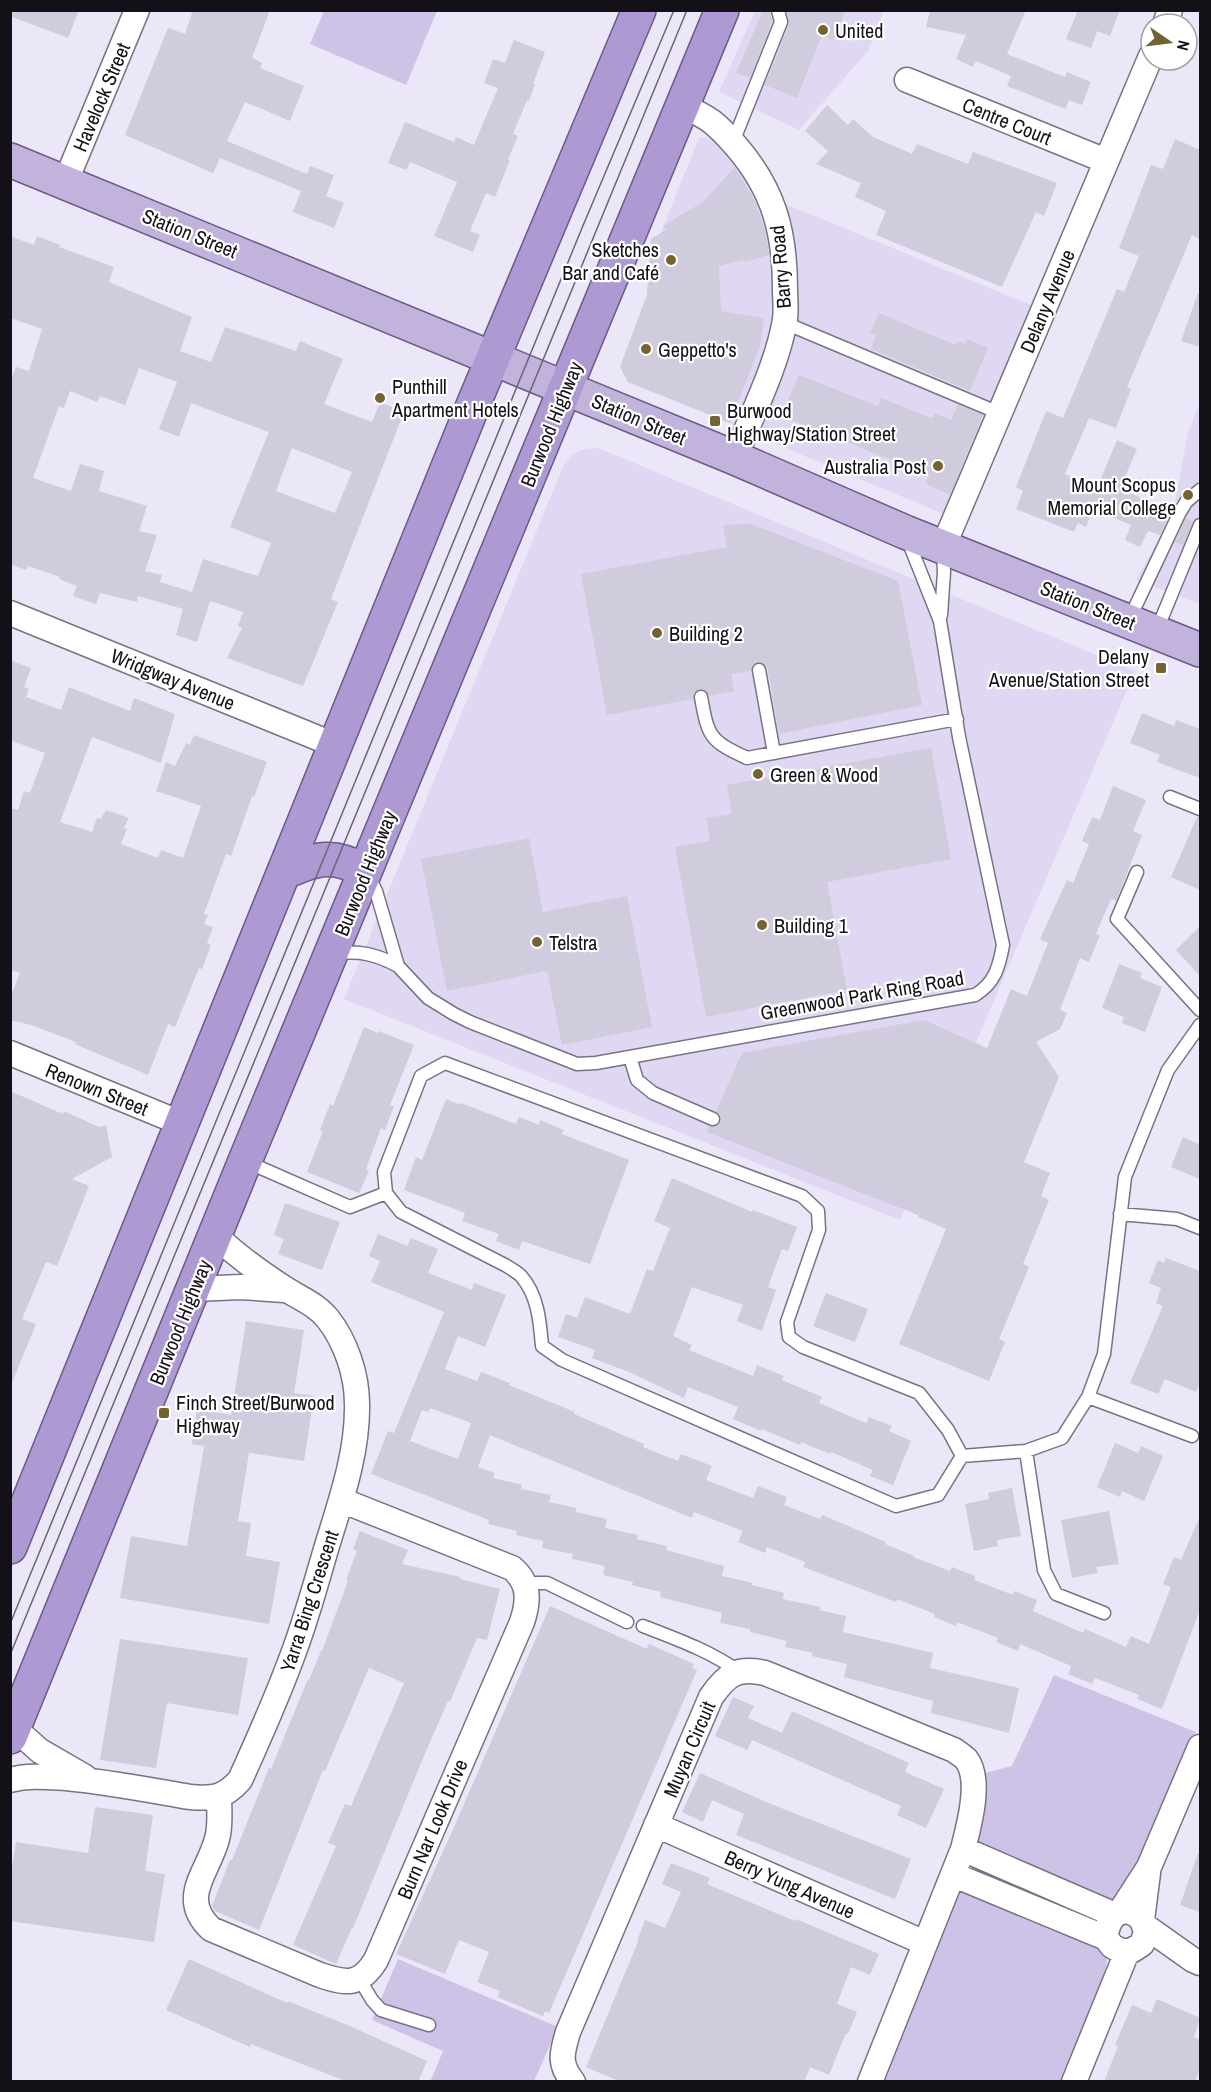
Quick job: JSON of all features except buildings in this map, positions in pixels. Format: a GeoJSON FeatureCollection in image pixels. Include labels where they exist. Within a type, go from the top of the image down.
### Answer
{"type":"FeatureCollection","features":[{"type":"Feature","properties":{"kind":"highway"},"geometry":{"type":"LineString","coordinates":[[10,1547],[19,1500],[183,1124],[493,359],[639,10]]}},
{"type":"Feature","properties":{"kind":"highway","name":"Burwood Highway"},"geometry":{"type":"LineString","coordinates":[[12,1732],[245,1161],[332,955],[364,871],[722,10]]}},
{"type":"Feature","properties":{"kind":"highway"},"geometry":{"type":"LineString","coordinates":[[285,872],[306,862],[325,858],[350,862],[364,871]]}},
{"type":"Feature","properties":{"kind":"main road","name":"Station Street"},"geometry":{"type":"LineString","coordinates":[[10,160],[735,458],[904,532],[1200,650]]}},
{"type":"Feature","properties":{"kind":"street","name":"Havelock Street"},"geometry":{"type":"LineString","coordinates":[[65,183],[137,10]]}},
{"type":"Feature","properties":{"kind":"street","name":"Delany Avenue"},"geometry":{"type":"LineString","coordinates":[[943,547],[1144,72]]}},
{"type":"Feature","properties":{"kind":"street","name":"Centre Court"},"geometry":{"type":"LineString","coordinates":[[907,80],[1106,161]]}},
{"type":"Feature","properties":{"kind":"street","name":"Barry Road"},"geometry":{"type":"LineString","coordinates":[[682,106],[710,119],[753,166],[767,191],[777,218],[783,248],[785,323],[777,352],[735,458]]}},
{"type":"Feature","properties":{"kind":"street","name":"Wridgway Avenue"},"geometry":{"type":"LineString","coordinates":[[10,613],[335,746]]}},
{"type":"Feature","properties":{"kind":"street","name":"Renown Street"},"geometry":{"type":"LineString","coordinates":[[10,1053],[183,1124]]}},
{"type":"Feature","properties":{"kind":"street","name":"Yarra Bing Crescent"},"geometry":{"type":"LineString","coordinates":[[216,1236],[244,1262],[308,1301],[328,1318],[343,1343],[352,1369],[357,1402],[356,1435],[341,1500],[297,1645],[240,1780],[230,1791],[219,1796]]}},
{"type":"Feature","properties":{"kind":"street","name":"Yarra Bing Crescent"},"geometry":{"type":"LineString","coordinates":[[193,1289],[241,1287],[287,1290]]}},
{"type":"Feature","properties":{"kind":"street"},"geometry":{"type":"LineString","coordinates":[[341,1500],[512,1568],[526,1585]]}},
{"type":"Feature","properties":{"kind":"street","name":"Burn Nar Look Drive"},"geometry":{"type":"LineString","coordinates":[[360,1980],[369,1973],[376,1960],[522,1622],[528,1597],[526,1585]]}},
{"type":"Feature","properties":{"kind":"street"},"geometry":{"type":"LineString","coordinates":[[738,1671],[752,1670],[765,1673],[954,1750],[967,1760],[972,1776],[972,1812],[963,1849],[870,2082]]}},
{"type":"Feature","properties":{"kind":"street","name":"Muyan Circuit"},"geometry":{"type":"LineString","coordinates":[[573,2082],[565,2070],[562,2057],[568,2032],[711,1697],[722,1681],[738,1671]]}},
{"type":"Feature","properties":{"kind":"street"},"geometry":{"type":"LineString","coordinates":[[12,1732],[73,1772],[93,1780]]}},
{"type":"Feature","properties":{"kind":"street"},"geometry":{"type":"LineString","coordinates":[[1131,1918],[1149,1867],[1195,1774],[1200,1748]]}},
{"type":"Feature","properties":{"kind":"street"},"geometry":{"type":"LineString","coordinates":[[10,1780],[22,1777],[42,1777],[93,1780],[190,1797],[219,1796],[220,1825],[217,1840],[196,1892],[196,1905],[201,1919],[211,1929],[320,1975],[336,1981],[360,1980]]}},
{"type":"Feature","properties":{"kind":"street","name":"Berry Yung Avenue"},"geometry":{"type":"LineString","coordinates":[[656,1825],[925,1943]]}},
{"type":"Feature","properties":{"kind":"street"},"geometry":{"type":"LineString","coordinates":[[963,1849],[1131,1918],[1197,1962]]}},
{"type":"Feature","properties":{"kind":"street"},"geometry":{"type":"LineString","coordinates":[[954,1875],[1118,1946],[1197,1962]]}},
{"type":"Feature","properties":{"kind":"street"},"geometry":{"type":"LineString","coordinates":[[1118,1946],[1137,1948],[1145,1938],[1131,1918]]}},
{"type":"Feature","properties":{"kind":"street"},"geometry":{"type":"LineString","coordinates":[[1074,2082],[1099,2021],[1118,1946],[1107,1926],[1131,1918]]}},
{"type":"Feature","properties":{"kind":"lane"},"geometry":{"type":"LineString","coordinates":[[733,142],[782,22],[778,10]]}},
{"type":"Feature","properties":{"kind":"lane"},"geometry":{"type":"LineString","coordinates":[[785,323],[999,413]]}},
{"type":"Feature","properties":{"kind":"lane"},"geometry":{"type":"LineString","coordinates":[[1142,627],[1179,514],[1186,502],[1200,490]]}},
{"type":"Feature","properties":{"kind":"lane"},"geometry":{"type":"LineString","coordinates":[[1142,627],[1200,525]]}},
{"type":"Feature","properties":{"kind":"lane"},"geometry":{"type":"LineString","coordinates":[[904,532],[940,621]]}},
{"type":"Feature","properties":{"kind":"lane"},"geometry":{"type":"LineString","coordinates":[[940,621],[944,572],[943,547]]}},
{"type":"Feature","properties":{"kind":"lane","name":"Greenwood Park Ring Road"},"geometry":{"type":"LineString","coordinates":[[398,966],[418,989],[439,1006],[470,1022],[577,1064],[596,1063],[975,995],[984,990],[996,973],[1003,945],[957,719],[940,621]]}},
{"type":"Feature","properties":{"kind":"lane"},"geometry":{"type":"LineString","coordinates":[[759,670],[774,753]]}},
{"type":"Feature","properties":{"kind":"lane"},"geometry":{"type":"LineString","coordinates":[[701,698],[706,726],[715,740],[747,758],[957,719]]}},
{"type":"Feature","properties":{"kind":"lane"},"geometry":{"type":"LineString","coordinates":[[1170,797],[1200,809]]}},
{"type":"Feature","properties":{"kind":"lane"},"geometry":{"type":"LineString","coordinates":[[364,871],[371,879],[376,891],[398,966]]}},
{"type":"Feature","properties":{"kind":"lane"},"geometry":{"type":"LineString","coordinates":[[1137,872],[1117,919],[1200,1010]]}},
{"type":"Feature","properties":{"kind":"lane"},"geometry":{"type":"LineString","coordinates":[[332,955],[367,953],[398,966]]}},
{"type":"Feature","properties":{"kind":"lane"},"geometry":{"type":"LineString","coordinates":[[962,1456],[1026,1451],[1062,1438],[1088,1397],[1104,1354],[1125,1177],[1168,1070],[1200,1025]]}},
{"type":"Feature","properties":{"kind":"lane"},"geometry":{"type":"LineString","coordinates":[[630,1057],[637,1080],[652,1093],[713,1119]]}},
{"type":"Feature","properties":{"kind":"lane"},"geometry":{"type":"LineString","coordinates":[[444,1063],[802,1196],[818,1211],[819,1230],[787,1322],[789,1337],[803,1347],[919,1394],[948,1430],[962,1456],[939,1495],[896,1506],[562,1360],[542,1346],[540,1319],[532,1294],[521,1276],[505,1265],[401,1212],[386,1193],[384,1172],[421,1076],[444,1063]]}},
{"type":"Feature","properties":{"kind":"lane"},"geometry":{"type":"LineString","coordinates":[[245,1161],[350,1207],[386,1193]]}},
{"type":"Feature","properties":{"kind":"lane"},"geometry":{"type":"LineString","coordinates":[[1120,1214],[1177,1219],[1200,1228]]}},
{"type":"Feature","properties":{"kind":"lane"},"geometry":{"type":"LineString","coordinates":[[1088,1397],[1192,1436]]}},
{"type":"Feature","properties":{"kind":"lane"},"geometry":{"type":"LineString","coordinates":[[1026,1451],[1044,1570],[1056,1594],[1104,1613]]}},
{"type":"Feature","properties":{"kind":"lane"},"geometry":{"type":"LineString","coordinates":[[526,1585],[547,1583],[627,1622]]}},
{"type":"Feature","properties":{"kind":"lane"},"geometry":{"type":"LineString","coordinates":[[643,1626],[699,1647],[738,1671]]}},
{"type":"Feature","properties":{"kind":"lane"},"geometry":{"type":"LineString","coordinates":[[360,1980],[381,2010],[429,2025]]}},
{"type":"Feature","properties":{"kind":"shaded area"},"geometry":{"type":"Polygon","coordinates":[[[324,10],[437,11],[406,85],[310,44],[324,10]]]}},
{"type":"Feature","properties":{"kind":"shaded area"},"geometry":{"type":"Polygon","coordinates":[[[755,11],[884,11],[868,51],[799,130],[719,92],[755,11]]]}},
{"type":"Feature","properties":{"kind":"shaded area"},"geometry":{"type":"Polygon","coordinates":[[[711,137],[736,165],[754,191],[1031,305],[946,515],[628,382],[620,367],[647,295],[651,239],[660,234],[699,138],[711,137]]]}},
{"type":"Feature","properties":{"kind":"shaded area","name":"Mount Scopus Memorial College"},"geometry":{"type":"Polygon","coordinates":[[[1200,403],[1200,604],[1136,580],[1173,514],[1188,432],[1200,403]]]}},
{"type":"Feature","properties":{"kind":"shaded area"},"geometry":{"type":"Polygon","coordinates":[[[598,448],[1135,671],[900,1220],[344,999],[564,464],[574,453],[598,448]]]}},
{"type":"Feature","properties":{"kind":"shaded area"},"geometry":{"type":"Polygon","coordinates":[[[1054,1675],[1196,1732],[1109,1942],[1099,2021],[1074,2081],[870,2082],[925,1943],[973,1776],[1012,1766],[1054,1675]]]}},
{"type":"Feature","properties":{"kind":"shaded area"},"geometry":{"type":"Polygon","coordinates":[[[398,1959],[558,2027],[534,2081],[430,2082],[443,2051],[372,2020],[398,1959]]]}},
{"type":"Feature","properties":{"kind":"tram line"},"geometry":{"type":"LineString","coordinates":[[10,1624],[582,228],[674,10]]}},
{"type":"Feature","properties":{"kind":"tram line"},"geometry":{"type":"LineString","coordinates":[[10,1655],[687,10]]}},
{"type":"Feature","properties":{"kind":"place","name":"United"},"geometry":{"type":"Point","coordinates":[823,30]}},
{"type":"Feature","properties":{"kind":"place","name":"Sketches Bar and Café"},"geometry":{"type":"Point","coordinates":[671,260]}},
{"type":"Feature","properties":{"kind":"place","name":"Geppetto's"},"geometry":{"type":"Point","coordinates":[646,349]}},
{"type":"Feature","properties":{"kind":"place","name":"Punthill Apartment Hotels"},"geometry":{"type":"Point","coordinates":[380,398]}},
{"type":"Feature","properties":{"kind":"place","name":"Burwood Highway/Station Street"},"geometry":{"type":"Point","coordinates":[715,421]}},
{"type":"Feature","properties":{"kind":"place","name":"Australia Post"},"geometry":{"type":"Point","coordinates":[938,466]}},
{"type":"Feature","properties":{"kind":"place","name":"Mount Scopus Memorial College"},"geometry":{"type":"Point","coordinates":[1188,495]}},
{"type":"Feature","properties":{"kind":"place","name":"Building 2"},"geometry":{"type":"Point","coordinates":[657,633]}},
{"type":"Feature","properties":{"kind":"place","name":"Delany Avenue/Station Street"},"geometry":{"type":"Point","coordinates":[1161,668]}},
{"type":"Feature","properties":{"kind":"place","name":"Green & Wood"},"geometry":{"type":"Point","coordinates":[758,774]}},
{"type":"Feature","properties":{"kind":"place","name":"Building 1"},"geometry":{"type":"Point","coordinates":[762,925]}},
{"type":"Feature","properties":{"kind":"place","name":"Telstra"},"geometry":{"type":"Point","coordinates":[537,942]}},
{"type":"Feature","properties":{"kind":"place","name":"Finch Street/Burwood Highway"},"geometry":{"type":"Point","coordinates":[164,1413]}}]}
